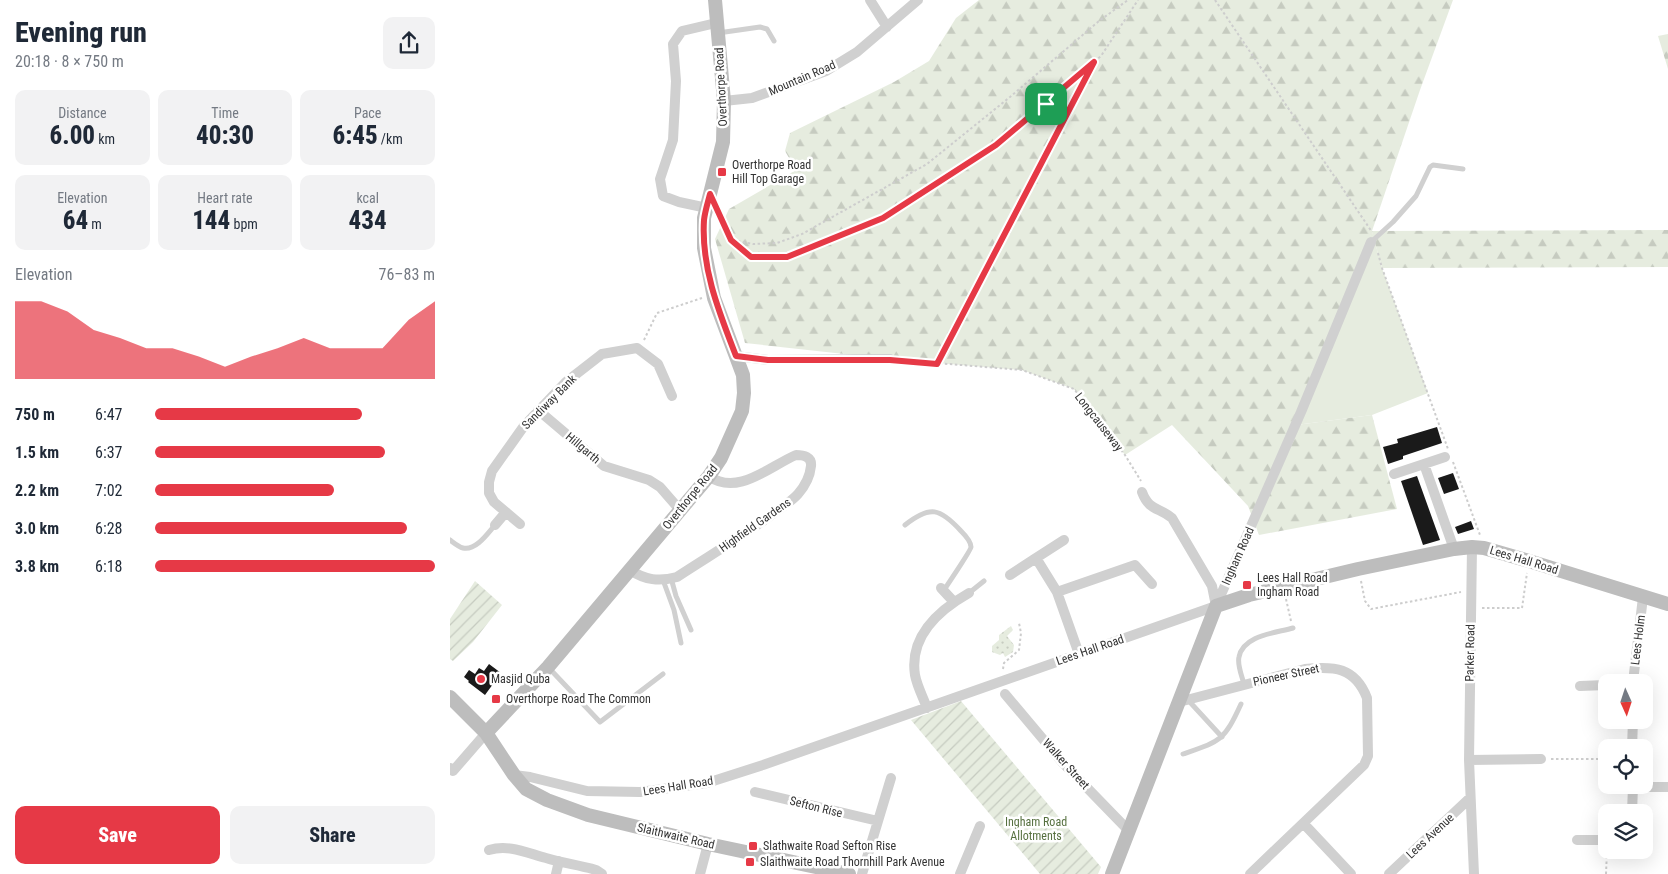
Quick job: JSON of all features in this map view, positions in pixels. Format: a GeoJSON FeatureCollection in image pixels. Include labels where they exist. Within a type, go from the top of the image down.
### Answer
{"type":"FeatureCollection","features":[{"type":"Feature","properties":{"kind":"street","name":"Overthorpe Road"},"geometry":{"type":"LineString","coordinates":[[486,733],[548,667],[709,476],[721,458],[742,411],[743,375],[714,298],[704,248],[704,218],[723,142],[724,101],[715,0]]}},
{"type":"Feature","properties":{"kind":"street"},"geometry":{"type":"LineString","coordinates":[[870,0],[887,27]]}},
{"type":"Feature","properties":{"kind":"street","name":"Mountain Road"},"geometry":{"type":"LineString","coordinates":[[724,101],[752,98],[826,71],[857,52],[918,0]]}},
{"type":"Feature","properties":{"kind":"street"},"geometry":{"type":"LineString","coordinates":[[707,208],[679,202],[663,196],[660,179],[673,140],[676,81],[673,44],[682,31],[717,28]]}},
{"type":"Feature","properties":{"kind":"street","name":"Ingham Road"},"geometry":{"type":"LineString","coordinates":[[1114,873],[1129,831],[1183,701],[1216,606],[1301,412],[1371,242]]}},
{"type":"Feature","properties":{"kind":"street"},"geometry":{"type":"LineString","coordinates":[[637,348],[658,364],[672,396]]}},
{"type":"Feature","properties":{"kind":"street","name":"Sandiway Bank"},"geometry":{"type":"LineString","coordinates":[[520,524],[494,502],[489,493],[492,471],[524,426],[566,382],[602,354],[637,348]]}},
{"type":"Feature","properties":{"kind":"street"},"geometry":{"type":"LineString","coordinates":[[736,356],[768,360],[890,360]]}},
{"type":"Feature","properties":{"kind":"street","name":"Hillgarth"},"geometry":{"type":"LineString","coordinates":[[538,410],[604,466],[649,480],[664,491],[680,510]]}},
{"type":"Feature","properties":{"kind":"street","name":"Highfield Gardens"},"geometry":{"type":"LineString","coordinates":[[667,579],[677,577],[757,525],[797,495],[805,484],[811,471],[812,463],[810,458],[796,455],[746,480],[731,484],[717,482],[709,476]]}},
{"type":"Feature","properties":{"kind":"street"},"geometry":{"type":"LineString","coordinates":[[1394,474],[1445,457]]}},
{"type":"Feature","properties":{"kind":"street"},"geometry":{"type":"LineString","coordinates":[[1424,464],[1454,549]]}},
{"type":"Feature","properties":{"kind":"street"},"geometry":{"type":"LineString","coordinates":[[1142,492],[1151,506],[1172,518],[1212,586],[1216,606]]}},
{"type":"Feature","properties":{"kind":"street"},"geometry":{"type":"LineString","coordinates":[[495,525],[506,512]]}},
{"type":"Feature","properties":{"kind":"street"},"geometry":{"type":"LineString","coordinates":[[1010,575],[1064,540]]}},
{"type":"Feature","properties":{"kind":"street","name":"Parker Road"},"geometry":{"type":"LineString","coordinates":[[1472,547],[1469,760],[1474,874]]}},
{"type":"Feature","properties":{"kind":"street","name":"Lees Hall Road"},"geometry":{"type":"LineString","coordinates":[[514,775],[587,791],[640,792],[707,783],[1249,595],[1358,569],[1454,549],[1484,548],[1643,598],[1668,604]]}},
{"type":"Feature","properties":{"kind":"street"},"geometry":{"type":"LineString","coordinates":[[1036,558],[1057,592],[1078,654]]}},
{"type":"Feature","properties":{"kind":"street"},"geometry":{"type":"LineString","coordinates":[[1057,592],[1135,565],[1152,584]]}},
{"type":"Feature","properties":{"kind":"street"},"geometry":{"type":"LineString","coordinates":[[630,570],[647,579],[667,579]]}},
{"type":"Feature","properties":{"kind":"street"},"geometry":{"type":"LineString","coordinates":[[943,589],[954,602]]}},
{"type":"Feature","properties":{"kind":"street"},"geometry":{"type":"LineString","coordinates":[[927,708],[916,675],[916,650],[926,627],[954,602],[969,593]]}},
{"type":"Feature","properties":{"kind":"street","name":"Lees Holm"},"geometry":{"type":"LineString","coordinates":[[1634,674],[1643,598]]}},
{"type":"Feature","properties":{"kind":"street","name":"Pioneer Street"},"geometry":{"type":"LineString","coordinates":[[1183,701],[1304,669],[1325,667],[1340,670],[1354,678],[1367,698],[1368,756],[1366,761],[1360,770],[1250,874]]}},
{"type":"Feature","properties":{"kind":"street"},"geometry":{"type":"LineString","coordinates":[[1580,686],[1598,686]]}},
{"type":"Feature","properties":{"kind":"street","name":"Walker Street"},"geometry":{"type":"LineString","coordinates":[[1005,694],[1063,763],[1129,831]]}},
{"type":"Feature","properties":{"kind":"street","name":"Slaithwaite Road"},"geometry":{"type":"LineString","coordinates":[[450,697],[486,733],[514,775],[526,788],[547,800],[588,815],[708,844],[849,874]]}},
{"type":"Feature","properties":{"kind":"street"},"geometry":{"type":"LineString","coordinates":[[450,768],[453,771],[486,733]]}},
{"type":"Feature","properties":{"kind":"street"},"geometry":{"type":"LineString","coordinates":[[1469,760],[1541,759]]}},
{"type":"Feature","properties":{"kind":"street"},"geometry":{"type":"LineString","coordinates":[[862,874],[891,778]]}},
{"type":"Feature","properties":{"kind":"street"},"geometry":{"type":"LineString","coordinates":[[1653,787],[1668,787]]}},
{"type":"Feature","properties":{"kind":"street","name":"Sefton Rise"},"geometry":{"type":"LineString","coordinates":[[755,792],[878,821]]}},
{"type":"Feature","properties":{"kind":"street","name":"Lees Avenue"},"geometry":{"type":"LineString","coordinates":[[1389,874],[1470,798]]}},
{"type":"Feature","properties":{"kind":"street"},"geometry":{"type":"LineString","coordinates":[[1304,824],[1351,874]]}},
{"type":"Feature","properties":{"kind":"street"},"geometry":{"type":"LineString","coordinates":[[960,874],[980,826]]}},
{"type":"Feature","properties":{"kind":"street"},"geometry":{"type":"LineString","coordinates":[[1578,840],[1598,840]]}},
{"type":"Feature","properties":{"kind":"street"},"geometry":{"type":"LineString","coordinates":[[700,874],[708,844]]}},
{"type":"Feature","properties":{"kind":"street"},"geometry":{"type":"LineString","coordinates":[[489,850],[499,847],[522,850],[588,868],[602,874]]}},
{"type":"Feature","properties":{"kind":"street"},"geometry":{"type":"LineString","coordinates":[[556,874],[560,861]]}},
{"type":"Feature","properties":{"kind":"lane"},"geometry":{"type":"LineString","coordinates":[[717,28],[760,26],[767,29],[774,41]]}},
{"type":"Feature","properties":{"kind":"lane"},"geometry":{"type":"LineString","coordinates":[[1371,242],[1393,222],[1416,196],[1430,167],[1433,165],[1463,168]]}},
{"type":"Feature","properties":{"kind":"lane"},"geometry":{"type":"LineString","coordinates":[[905,525],[918,515],[926,512],[937,512],[945,515],[969,541],[970,552],[943,589]]}},
{"type":"Feature","properties":{"kind":"lane"},"geometry":{"type":"LineString","coordinates":[[450,540],[462,548],[468,548],[478,544],[495,525]]}},
{"type":"Feature","properties":{"kind":"lane"},"geometry":{"type":"LineString","coordinates":[[667,579],[691,630]]}},
{"type":"Feature","properties":{"kind":"lane"},"geometry":{"type":"LineString","coordinates":[[667,579],[681,643]]}},
{"type":"Feature","properties":{"kind":"lane"},"geometry":{"type":"LineString","coordinates":[[969,593],[984,581]]}},
{"type":"Feature","properties":{"kind":"lane"},"geometry":{"type":"LineString","coordinates":[[1244,684],[1238,658],[1249,641],[1293,628]]}},
{"type":"Feature","properties":{"kind":"lane"},"geometry":{"type":"LineString","coordinates":[[548,667],[600,722],[663,674]]}},
{"type":"Feature","properties":{"kind":"lane"},"geometry":{"type":"LineString","coordinates":[[1183,701],[1222,737]]}},
{"type":"Feature","properties":{"kind":"lane"},"geometry":{"type":"LineString","coordinates":[[1183,754],[1212,744],[1222,737],[1229,729],[1241,704]]}},
{"type":"Feature","properties":{"kind":"path"},"geometry":{"type":"LineString","coordinates":[[731,240],[753,244],[777,243],[802,234],[927,164],[1010,97],[1099,21],[1128,0]]}},
{"type":"Feature","properties":{"kind":"path"},"geometry":{"type":"LineString","coordinates":[[710,194],[731,240],[751,257],[787,257],[883,218],[996,145],[1094,62],[1101,56],[1138,0]]}},
{"type":"Feature","properties":{"kind":"path"},"geometry":{"type":"LineString","coordinates":[[937,364],[1094,62]]}},
{"type":"Feature","properties":{"kind":"path"},"geometry":{"type":"LineString","coordinates":[[637,348],[646,338],[657,313],[703,298],[714,298]]}},
{"type":"Feature","properties":{"kind":"path","name":"Longcauseway"},"geometry":{"type":"LineString","coordinates":[[890,360],[1022,370],[1074,389],[1125,455],[1141,480],[1142,492]]}},
{"type":"Feature","properties":{"kind":"path"},"geometry":{"type":"LineString","coordinates":[[1471,609],[1522,608],[1529,561]]}},
{"type":"Feature","properties":{"kind":"path"},"geometry":{"type":"LineString","coordinates":[[1358,569],[1365,601],[1371,609],[1471,590]]}},
{"type":"Feature","properties":{"kind":"path"},"geometry":{"type":"LineString","coordinates":[[1284,587],[1293,628]]}},
{"type":"Feature","properties":{"kind":"path"},"geometry":{"type":"LineString","coordinates":[[1006,680],[1002,666],[1019,650],[1021,633],[1019,623]]}},
{"type":"Feature","properties":{"kind":"path"},"geometry":{"type":"LineString","coordinates":[[1541,759],[1598,759]]}},
{"type":"Feature","properties":{"kind":"path"},"geometry":{"type":"LineString","coordinates":[[1606,859],[1606,874]]}},
{"type":"Feature","properties":{"kind":"green space"},"geometry":{"type":"Polygon","coordinates":[[[979,0],[1453,0],[1372,231],[1668,230],[1668,267],[1382,268],[1372,232],[1296,425],[1372,415],[1397,509],[1259,535],[1248,506],[1172,425],[1125,455],[1074,389],[1022,370],[890,359],[745,343],[715,239],[729,209],[796,170],[785,151],[790,133],[894,82],[929,61],[956,18],[979,0]]]}},
{"type":"Feature","properties":{"kind":"green space"},"geometry":{"type":"Polygon","coordinates":[[[1668,34],[1668,69],[1658,36],[1668,34]]]}},
{"type":"Feature","properties":{"kind":"green space"},"geometry":{"type":"Polygon","coordinates":[[[1372,231],[1382,268],[1428,393],[1372,415],[1296,425],[1372,231]]]}},
{"type":"Feature","properties":{"kind":"green space"},"geometry":{"type":"Polygon","coordinates":[[[475,581],[502,605],[473,642],[453,661],[450,659],[450,619],[475,581]]]}},
{"type":"Feature","properties":{"kind":"green space"},"geometry":{"type":"Polygon","coordinates":[[[1011,626],[1013,630],[1007,636],[1014,645],[1013,652],[1005,657],[1003,653],[1000,655],[992,652],[992,646],[999,640],[999,635],[1011,626]]]}},
{"type":"Feature","properties":{"kind":"green space","name":"Ingham Road Allotments"},"geometry":{"type":"Polygon","coordinates":[[[961,701],[1101,867],[1098,874],[1040,874],[911,720],[961,701]]]}},
{"type":"Feature","properties":{"kind":"building"},"geometry":{"type":"Polygon","coordinates":[[[1437,427],[1442,443],[1403,456],[1403,459],[1388,464],[1383,447],[1398,443],[1397,439],[1437,427]]]}},
{"type":"Feature","properties":{"kind":"building"},"geometry":{"type":"Polygon","coordinates":[[[1453,473],[1459,489],[1444,494],[1438,478],[1453,473]]]}},
{"type":"Feature","properties":{"kind":"building"},"geometry":{"type":"Polygon","coordinates":[[[1417,476],[1440,540],[1423,545],[1401,481],[1417,476]]]}},
{"type":"Feature","properties":{"kind":"building"},"geometry":{"type":"Polygon","coordinates":[[[1471,521],[1474,529],[1458,534],[1455,527],[1471,521]]]}},
{"type":"Feature","properties":{"kind":"building","name":"Masjid Quba"},"geometry":{"type":"Polygon","coordinates":[[[489,664],[501,673],[485,695],[464,677],[469,670],[475,674],[479,668],[484,671],[489,664]]]}},
{"type":"Feature","properties":{"kind":"place","name":"Overthorpe Road Hill Top Garage"},"geometry":{"type":"Point","coordinates":[722,172]}},
{"type":"Feature","properties":{"kind":"place","name":"Lees Hall Road Ingham Road"},"geometry":{"type":"Point","coordinates":[1247,585]}},
{"type":"Feature","properties":{"kind":"place","name":"Masjid Quba"},"geometry":{"type":"Point","coordinates":[481,679]}},
{"type":"Feature","properties":{"kind":"place","name":"Overthorpe Road The Common"},"geometry":{"type":"Point","coordinates":[496,699]}},
{"type":"Feature","properties":{"kind":"place","name":"Slathwaite Road Sefton Rise"},"geometry":{"type":"Point","coordinates":[753,846]}},
{"type":"Feature","properties":{"kind":"place","name":"Slaithwaite Road Thornhill Park Avenue"},"geometry":{"type":"Point","coordinates":[750,862]}},
{"type":"Feature","properties":{"kind":"route"},"geometry":{"type":"LineString","coordinates":[[1094,62],[937,364],[890,360],[768,360],[736,356],[714,298],[704,248],[704,218],[710,194],[731,240],[751,257],[787,257],[883,218],[996,145],[1046,104],[1094,62]]}}]}
